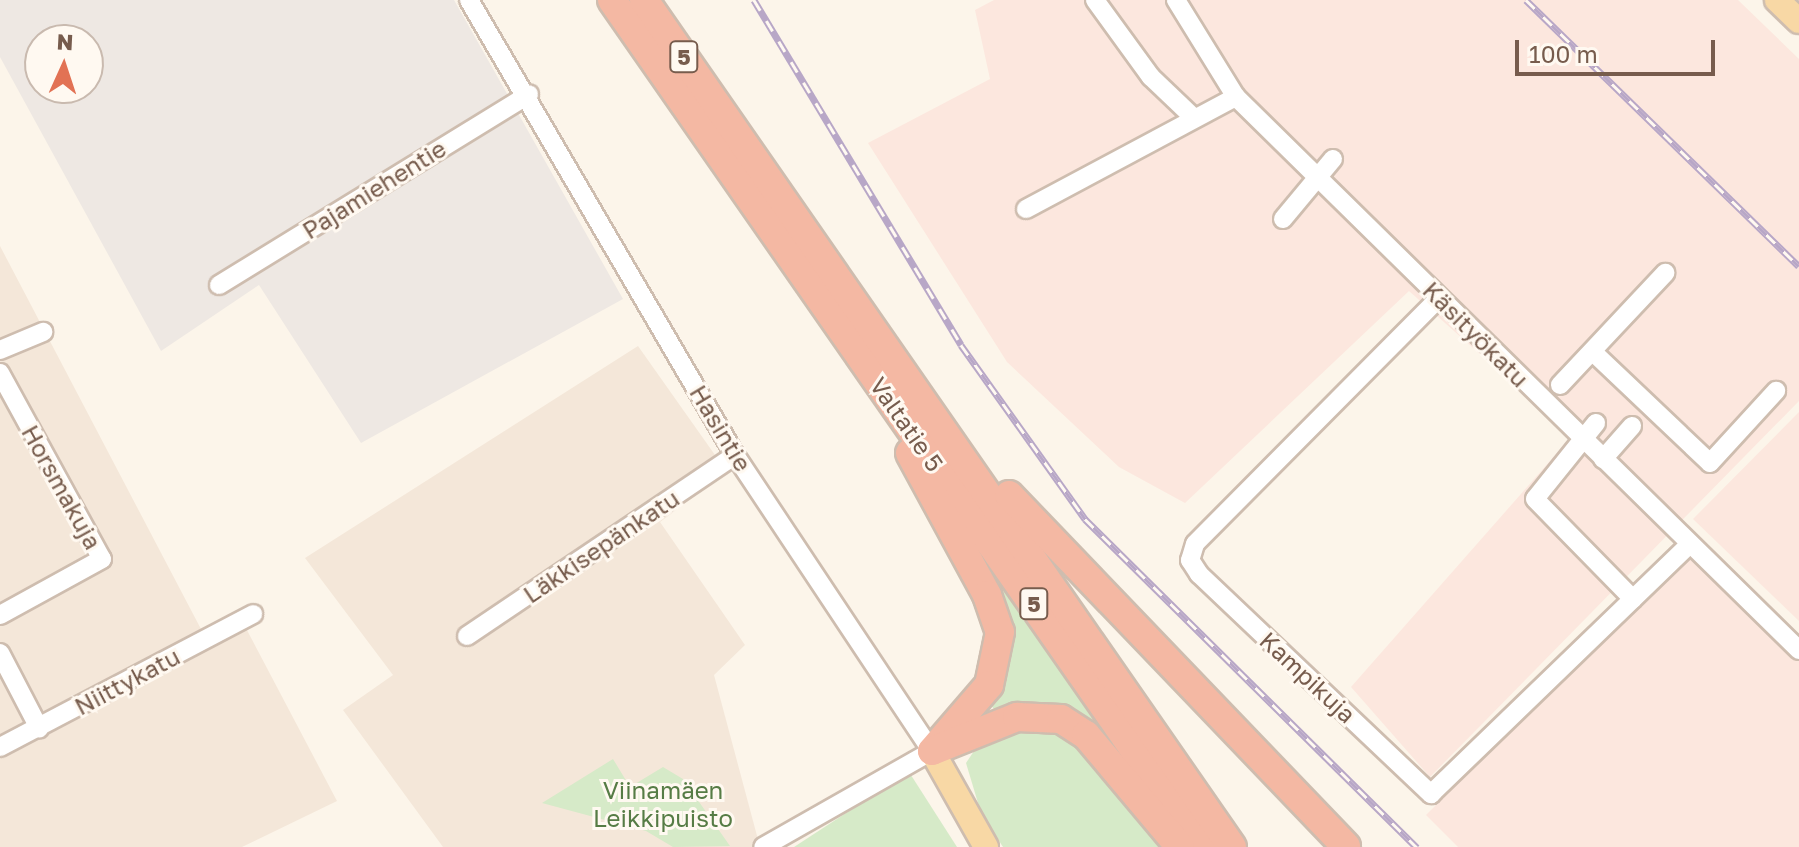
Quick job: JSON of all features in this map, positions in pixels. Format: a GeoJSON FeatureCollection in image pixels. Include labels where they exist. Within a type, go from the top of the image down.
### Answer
{"type":"FeatureCollection","features":[{"type":"Feature","properties":{"kind":"highway","name":"Valtatie 5"},"geometry":{"type":"LineString","coordinates":[[612,0],[1202,847]]}},
{"type":"Feature","properties":{"kind":"highway","name":"Valtatie 5"},"geometry":{"type":"LineString","coordinates":[[644,0],[1232,847]]}},
{"type":"Feature","properties":{"kind":"highway"},"geometry":{"type":"LineString","coordinates":[[863,362],[977,575],[1000,632],[989,685],[932,751]]}},
{"type":"Feature","properties":{"kind":"highway"},"geometry":{"type":"LineString","coordinates":[[952,444],[993,476],[1346,847]]}},
{"type":"Feature","properties":{"kind":"highway"},"geometry":{"type":"LineString","coordinates":[[932,751],[1017,717],[1061,719],[1086,735],[1180,847]]}},
{"type":"Feature","properties":{"kind":"main road"},"geometry":{"type":"LineString","coordinates":[[1777,0],[1799,21]]}},
{"type":"Feature","properties":{"kind":"main road","name":"Hasintie"},"geometry":{"type":"LineString","coordinates":[[932,751],[986,847]]}},
{"type":"Feature","properties":{"kind":"street","name":"Hasintie"},"geometry":{"type":"LineString","coordinates":[[469,0],[529,94],[735,455],[932,751]]}},
{"type":"Feature","properties":{"kind":"street"},"geometry":{"type":"LineString","coordinates":[[1095,0],[1151,77],[1194,118]]}},
{"type":"Feature","properties":{"kind":"street","name":"Käsityökatu"},"geometry":{"type":"LineString","coordinates":[[1176,0],[1236,97],[1799,650]]}},
{"type":"Feature","properties":{"kind":"street","name":"Pajamiehentie"},"geometry":{"type":"LineString","coordinates":[[219,285],[529,94]]}},
{"type":"Feature","properties":{"kind":"street"},"geometry":{"type":"LineString","coordinates":[[1026,209],[1236,97]]}},
{"type":"Feature","properties":{"kind":"street"},"geometry":{"type":"LineString","coordinates":[[1283,219],[1333,159]]}},
{"type":"Feature","properties":{"kind":"street"},"geometry":{"type":"LineString","coordinates":[[1560,385],[1665,273]]}},
{"type":"Feature","properties":{"kind":"street","name":"Kampikuja"},"geometry":{"type":"LineString","coordinates":[[1439,298],[1195,544],[1190,560],[1199,574],[1431,794],[1690,544]]}},
{"type":"Feature","properties":{"kind":"street"},"geometry":{"type":"LineString","coordinates":[[0,350],[43,332]]}},
{"type":"Feature","properties":{"kind":"street"},"geometry":{"type":"LineString","coordinates":[[1593,352],[1710,463],[1776,391]]}},
{"type":"Feature","properties":{"kind":"street","name":"Horsmakuja"},"geometry":{"type":"LineString","coordinates":[[0,373],[102,559],[0,615]]}},
{"type":"Feature","properties":{"kind":"street"},"geometry":{"type":"LineString","coordinates":[[1596,423],[1535,499],[1633,599]]}},
{"type":"Feature","properties":{"kind":"street"},"geometry":{"type":"LineString","coordinates":[[1603,459],[1632,426]]}},
{"type":"Feature","properties":{"kind":"street","name":"Läkkisepänkatu"},"geometry":{"type":"LineString","coordinates":[[467,636],[735,455]]}},
{"type":"Feature","properties":{"kind":"street","name":"Niittykatu"},"geometry":{"type":"LineString","coordinates":[[0,747],[253,614]]}},
{"type":"Feature","properties":{"kind":"street"},"geometry":{"type":"LineString","coordinates":[[0,653],[39,728]]}},
{"type":"Feature","properties":{"kind":"street"},"geometry":{"type":"LineString","coordinates":[[763,847],[932,751]]}},
{"type":"Feature","properties":{"kind":"shaded area"},"geometry":{"type":"Polygon","coordinates":[[[0,0],[454,0],[623,299],[361,443],[259,285],[161,351],[26,104],[104,104],[104,24],[24,24],[24,101],[0,57],[0,0]]]}},
{"type":"Feature","properties":{"kind":"shaded area"},"geometry":{"type":"Polygon","coordinates":[[[994,0],[1738,0],[1799,59],[1799,401],[1430,777],[1351,687],[1572,436],[1409,291],[1185,503],[1119,467],[1007,362],[868,143],[990,79],[975,10],[994,0]]]}},
{"type":"Feature","properties":{"kind":"shaded area"},"geometry":{"type":"Polygon","coordinates":[[[0,246],[202,631],[239,615],[337,801],[242,847],[0,847],[0,246]]]}},
{"type":"Feature","properties":{"kind":"shaded area"},"geometry":{"type":"Polygon","coordinates":[[[638,346],[727,472],[660,522],[745,645],[714,675],[760,847],[443,847],[343,710],[393,675],[305,558],[638,346]]]}},
{"type":"Feature","properties":{"kind":"shaded area"},"geometry":{"type":"Polygon","coordinates":[[[1799,412],[1799,621],[1693,519],[1799,412]]]}},
{"type":"Feature","properties":{"kind":"shaded area"},"geometry":{"type":"Polygon","coordinates":[[[1689,554],[1799,660],[1799,847],[1458,847],[1426,815],[1689,554]]]}},
{"type":"Feature","properties":{"kind":"green space"},"geometry":{"type":"Polygon","coordinates":[[[932,485],[1152,799],[1098,734],[998,714],[989,703],[1010,639],[932,485]]]}},
{"type":"Feature","properties":{"kind":"green space"},"geometry":{"type":"Polygon","coordinates":[[[1015,725],[1065,729],[1168,847],[1003,847],[981,813],[966,763],[976,748],[1015,725]]]}},
{"type":"Feature","properties":{"kind":"green space","name":"Viinamäen Leikkipuisto"},"geometry":{"type":"Polygon","coordinates":[[[613,759],[630,787],[663,767],[683,779],[730,846],[673,847],[646,831],[542,803],[613,759]]]}},
{"type":"Feature","properties":{"kind":"green space"},"geometry":{"type":"Polygon","coordinates":[[[909,772],[957,847],[794,847],[909,772]]]}},
{"type":"Feature","properties":{"kind":"railway"},"geometry":{"type":"LineString","coordinates":[[754,0],[961,345],[1085,519],[1417,847]]}},
{"type":"Feature","properties":{"kind":"railway"},"geometry":{"type":"LineString","coordinates":[[1526,0],[1799,266]]}}]}
